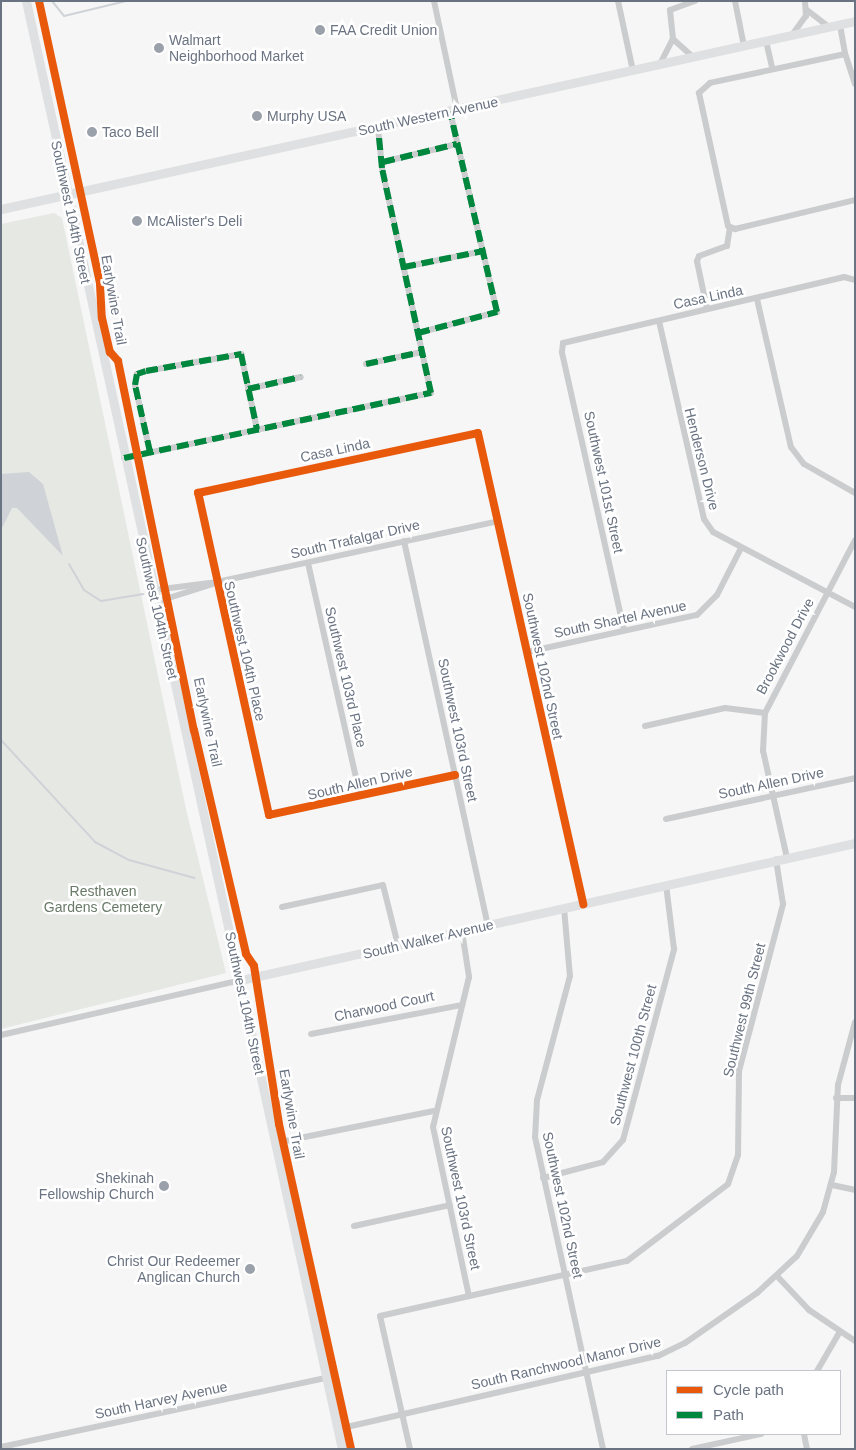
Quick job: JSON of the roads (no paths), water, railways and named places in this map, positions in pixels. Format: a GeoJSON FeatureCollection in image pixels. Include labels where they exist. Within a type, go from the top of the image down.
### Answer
{"type":"FeatureCollection","features":[{"type":"Feature","properties":{"kind":"main road","name":"Southwest 104th Street"},"geometry":{"type":"LineString","coordinates":[[26,1],[124,458],[241,980],[274,1143],[342,1449]]}},
{"type":"Feature","properties":{"kind":"main road","name":"South Western Avenue"},"geometry":{"type":"LineString","coordinates":[[1,209],[855,21]]}},
{"type":"Feature","properties":{"kind":"main road","name":"South Walker Avenue"},"geometry":{"type":"LineString","coordinates":[[241,980],[855,843]]}},
{"type":"Feature","properties":{"kind":"street"},"geometry":{"type":"LineString","coordinates":[[418,333],[495,315],[483,251],[457,144],[454,110],[434,1]]}},
{"type":"Feature","properties":{"kind":"street"},"geometry":{"type":"LineString","coordinates":[[618,1],[632,71]]}},
{"type":"Feature","properties":{"kind":"street"},"geometry":{"type":"LineString","coordinates":[[659,65],[672,39],[670,10],[695,1]]}},
{"type":"Feature","properties":{"kind":"street"},"geometry":{"type":"LineString","coordinates":[[735,1],[744,46]]}},
{"type":"Feature","properties":{"kind":"street"},"geometry":{"type":"LineString","coordinates":[[805,1],[807,10],[829,27]]}},
{"type":"Feature","properties":{"kind":"street"},"geometry":{"type":"LineString","coordinates":[[792,35],[807,10]]}},
{"type":"Feature","properties":{"kind":"street"},"geometry":{"type":"LineString","coordinates":[[840,25],[844,54],[855,84]]}},
{"type":"Feature","properties":{"kind":"street"},"geometry":{"type":"LineString","coordinates":[[672,39],[693,57]]}},
{"type":"Feature","properties":{"kind":"street"},"geometry":{"type":"LineString","coordinates":[[766,41],[772,68]]}},
{"type":"Feature","properties":{"kind":"street"},"geometry":{"type":"LineString","coordinates":[[707,310],[696,261],[699,256],[727,246],[730,227],[699,93],[710,83],[772,68],[844,54]]}},
{"type":"Feature","properties":{"kind":"street"},"geometry":{"type":"LineString","coordinates":[[124,458],[431,392],[383,162],[378,127]]}},
{"type":"Feature","properties":{"kind":"street"},"geometry":{"type":"LineString","coordinates":[[383,162],[457,144]]}},
{"type":"Feature","properties":{"kind":"street"},"geometry":{"type":"LineString","coordinates":[[730,227],[855,200]]}},
{"type":"Feature","properties":{"kind":"street"},"geometry":{"type":"LineString","coordinates":[[404,267],[483,251]]}},
{"type":"Feature","properties":{"kind":"street","name":"Casa Linda"},"geometry":{"type":"LineString","coordinates":[[566,341],[756,299],[844,277],[855,280]]}},
{"type":"Feature","properties":{"kind":"street"},"geometry":{"type":"LineString","coordinates":[[756,299],[791,447],[804,464],[855,493]]}},
{"type":"Feature","properties":{"kind":"street","name":"Henderson Drive"},"geometry":{"type":"LineString","coordinates":[[659,320],[704,519],[713,532],[855,607]]}},
{"type":"Feature","properties":{"kind":"street","name":"Southwest 101st Street"},"geometry":{"type":"LineString","coordinates":[[566,341],[562,352],[624,630]]}},
{"type":"Feature","properties":{"kind":"street"},"geometry":{"type":"LineString","coordinates":[[150,452],[136,385],[137,374],[234,352],[241,354],[257,430]]}},
{"type":"Feature","properties":{"kind":"street"},"geometry":{"type":"LineString","coordinates":[[366,364],[422,352]]}},
{"type":"Feature","properties":{"kind":"street"},"geometry":{"type":"LineString","coordinates":[[248,389],[301,377]]}},
{"type":"Feature","properties":{"kind":"street","name":"Casa Linda"},"geometry":{"type":"LineString","coordinates":[[198,493],[478,433]]}},
{"type":"Feature","properties":{"kind":"street","name":"Southwest 102nd Street"},"geometry":{"type":"LineString","coordinates":[[478,433],[583,904]]}},
{"type":"Feature","properties":{"kind":"street","name":"Southwest 104th Place"},"geometry":{"type":"LineString","coordinates":[[198,493],[269,815]]}},
{"type":"Feature","properties":{"kind":"street","name":"South Trafalgar Drive"},"geometry":{"type":"LineString","coordinates":[[154,590],[217,582],[498,521]]}},
{"type":"Feature","properties":{"kind":"street","name":"Brookwood Drive"},"geometry":{"type":"LineString","coordinates":[[787,858],[762,743],[765,714],[855,540]]}},
{"type":"Feature","properties":{"kind":"street","name":"Southwest 103rd Street"},"geometry":{"type":"LineString","coordinates":[[404,541],[488,925]]}},
{"type":"Feature","properties":{"kind":"street","name":"South Shartel Avenue"},"geometry":{"type":"LineString","coordinates":[[527,652],[697,615],[717,596],[741,548]]}},
{"type":"Feature","properties":{"kind":"street","name":"Southwest 103rd Place"},"geometry":{"type":"LineString","coordinates":[[308,563],[360,796]]}},
{"type":"Feature","properties":{"kind":"street","name":"South Trafalgar Drive"},"geometry":{"type":"LineString","coordinates":[[156,602],[217,582]]}},
{"type":"Feature","properties":{"kind":"street"},"geometry":{"type":"LineString","coordinates":[[645,726],[717,709],[765,714]]}},
{"type":"Feature","properties":{"kind":"street","name":"South Allen Drive"},"geometry":{"type":"LineString","coordinates":[[269,815],[455,775]]}},
{"type":"Feature","properties":{"kind":"street","name":"South Allen Drive"},"geometry":{"type":"LineString","coordinates":[[666,819],[773,796],[853,776]]}},
{"type":"Feature","properties":{"kind":"street","name":"Southwest 99th Street"},"geometry":{"type":"LineString","coordinates":[[565,1276],[632,1258],[704,1207],[731,1179],[738,1155],[739,1071],[783,904],[776,860]]}},
{"type":"Feature","properties":{"kind":"street"},"geometry":{"type":"LineString","coordinates":[[282,907],[383,885],[398,945]]}},
{"type":"Feature","properties":{"kind":"street","name":"Southwest 100th Street"},"geometry":{"type":"LineString","coordinates":[[543,1178],[603,1162],[623,1140],[674,948],[666,885]]}},
{"type":"Feature","properties":{"kind":"street","name":"Southwest 102nd Street"},"geometry":{"type":"LineString","coordinates":[[564,908],[570,976],[535,1115],[543,1178],[603,1449]]}},
{"type":"Feature","properties":{"kind":"street","name":"Southwest 103rd Street"},"geometry":{"type":"LineString","coordinates":[[462,931],[470,973],[434,1111],[433,1132],[469,1296]]}},
{"type":"Feature","properties":{"kind":"street","name":"South Walker Avenue"},"geometry":{"type":"LineString","coordinates":[[1,1035],[241,980]]}},
{"type":"Feature","properties":{"kind":"street","name":"Charwood Court"},"geometry":{"type":"LineString","coordinates":[[311,1034],[462,1005]]}},
{"type":"Feature","properties":{"kind":"street","name":"South Ranchwood Manor Drive"},"geometry":{"type":"LineString","coordinates":[[338,1429],[586,1373],[678,1347],[777,1276],[811,1236],[832,1185],[836,1098],[855,1022]]}},
{"type":"Feature","properties":{"kind":"street"},"geometry":{"type":"LineString","coordinates":[[836,1098],[855,1098]]}},
{"type":"Feature","properties":{"kind":"street"},"geometry":{"type":"LineString","coordinates":[[274,1143],[434,1111]]}},
{"type":"Feature","properties":{"kind":"street"},"geometry":{"type":"LineString","coordinates":[[832,1185],[855,1190]]}},
{"type":"Feature","properties":{"kind":"street"},"geometry":{"type":"LineString","coordinates":[[354,1226],[450,1205]]}},
{"type":"Feature","properties":{"kind":"street"},"geometry":{"type":"LineString","coordinates":[[410,1449],[380,1316],[565,1276]]}},
{"type":"Feature","properties":{"kind":"street"},"geometry":{"type":"LineString","coordinates":[[777,1276],[809,1310],[840,1333],[855,1340]]}},
{"type":"Feature","properties":{"kind":"street"},"geometry":{"type":"LineString","coordinates":[[818,1370],[840,1333]]}},
{"type":"Feature","properties":{"kind":"street","name":"South Harvey Avenue"},"geometry":{"type":"LineString","coordinates":[[1,1447],[327,1378]]}},
{"type":"Feature","properties":{"kind":"street"},"geometry":{"type":"LineString","coordinates":[[692,1449],[757,1435]]}},
{"type":"Feature","properties":{"kind":"street"},"geometry":{"type":"LineString","coordinates":[[804,1435],[807,1449]]}},
{"type":"Feature","properties":{"kind":"waterway"},"geometry":{"type":"LineString","coordinates":[[52,1],[64,16],[126,1]]}},
{"type":"Feature","properties":{"kind":"waterway"},"geometry":{"type":"LineString","coordinates":[[69,564],[84,590],[101,601],[143,594]]}},
{"type":"Feature","properties":{"kind":"waterway"},"geometry":{"type":"LineString","coordinates":[[1,740],[95,842],[129,860],[195,878]]}},
{"type":"Feature","properties":{"kind":"place","name":"FAA Credit Union"},"geometry":{"type":"Point","coordinates":[320,30]}},
{"type":"Feature","properties":{"kind":"place","name":"Walmart Neighborhood Market"},"geometry":{"type":"Point","coordinates":[159,48]}},
{"type":"Feature","properties":{"kind":"place","name":"Murphy USA"},"geometry":{"type":"Point","coordinates":[257,116]}},
{"type":"Feature","properties":{"kind":"place","name":"Taco Bell"},"geometry":{"type":"Point","coordinates":[92,132]}},
{"type":"Feature","properties":{"kind":"place","name":"McAlister's Deli"},"geometry":{"type":"Point","coordinates":[137,221]}},
{"type":"Feature","properties":{"kind":"place","name":"Shekinah Fellowship Church"},"geometry":{"type":"Point","coordinates":[164,1186]}},
{"type":"Feature","properties":{"kind":"place","name":"Christ Our Redeemer Anglican Church"},"geometry":{"type":"Point","coordinates":[250,1269]}},
{"type":"Feature","properties":{"kind":"park label","name":"Resthaven Gardens Cemetery"},"geometry":{"type":"Point","coordinates":[103,900]}}]}
